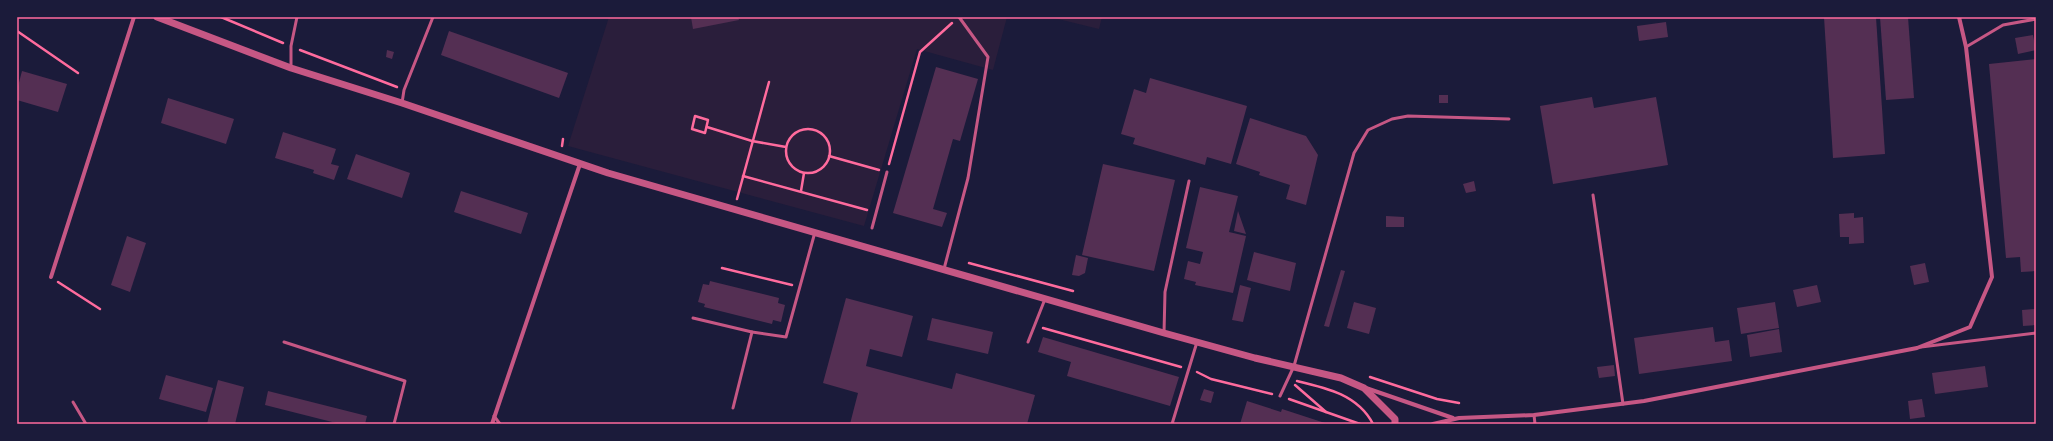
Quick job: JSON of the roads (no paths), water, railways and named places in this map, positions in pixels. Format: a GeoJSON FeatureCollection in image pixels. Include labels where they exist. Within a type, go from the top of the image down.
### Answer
{"type":"FeatureCollection","features":[{"type":"Feature","properties":{"kind":"street"},"geometry":{"type":"LineString","coordinates":[[51,277],[134,17]]}},
{"type":"Feature","properties":{"kind":"street"},"geometry":{"type":"LineString","coordinates":[[157,17],[291,68],[402,103],[580,164],[1164,333],[1255,358],[1341,378],[1364,388],[1454,419]]}},
{"type":"Feature","properties":{"kind":"street"},"geometry":{"type":"LineString","coordinates":[[1433,424],[1454,419],[1534,415],[1644,402],[1917,348],[1970,326],[1992,277],[1966,47],[1958,17]]}},
{"type":"Feature","properties":{"kind":"street"},"geometry":{"type":"LineString","coordinates":[[492,424],[580,164]]}},
{"type":"Feature","properties":{"kind":"street"},"geometry":{"type":"LineString","coordinates":[[1364,388],[1395,419],[1395,424]]}},
{"type":"Feature","properties":{"kind":"lane"},"geometry":{"type":"LineString","coordinates":[[291,68],[291,46],[297,17]]}},
{"type":"Feature","properties":{"kind":"lane"},"geometry":{"type":"LineString","coordinates":[[402,103],[404,90],[433,17]]}},
{"type":"Feature","properties":{"kind":"lane"},"geometry":{"type":"LineString","coordinates":[[944,270],[968,178],[988,58],[960,17]]}},
{"type":"Feature","properties":{"kind":"lane"},"geometry":{"type":"LineString","coordinates":[[1966,47],[2003,25],[2036,19]]}},
{"type":"Feature","properties":{"kind":"lane"},"geometry":{"type":"LineString","coordinates":[[1280,396],[1294,366],[1354,153],[1368,130],[1392,119],[1408,116],[1510,119]]}},
{"type":"Feature","properties":{"kind":"lane"},"geometry":{"type":"LineString","coordinates":[[872,228],[887,172]]}},
{"type":"Feature","properties":{"kind":"lane"},"geometry":{"type":"LineString","coordinates":[[1164,333],[1165,292],[1189,181]]}},
{"type":"Feature","properties":{"kind":"lane"},"geometry":{"type":"LineString","coordinates":[[1593,195],[1623,404]]}},
{"type":"Feature","properties":{"kind":"lane"},"geometry":{"type":"LineString","coordinates":[[693,318],[752,332],[786,337],[816,232]]}},
{"type":"Feature","properties":{"kind":"lane"},"geometry":{"type":"LineString","coordinates":[[1028,342],[1033,325],[1045,299]]}},
{"type":"Feature","properties":{"kind":"lane"},"geometry":{"type":"LineString","coordinates":[[733,408],[752,332]]}},
{"type":"Feature","properties":{"kind":"lane"},"geometry":{"type":"LineString","coordinates":[[1917,348],[2036,333]]}},
{"type":"Feature","properties":{"kind":"lane"},"geometry":{"type":"LineString","coordinates":[[284,342],[405,381],[394,424]]}},
{"type":"Feature","properties":{"kind":"lane"},"geometry":{"type":"LineString","coordinates":[[1172,424],[1197,342]]}},
{"type":"Feature","properties":{"kind":"lane"},"geometry":{"type":"LineString","coordinates":[[73,402],[86,424]]}},
{"type":"Feature","properties":{"kind":"lane"},"geometry":{"type":"LineString","coordinates":[[1534,415],[1535,424]]}},
{"type":"Feature","properties":{"kind":"lane"},"geometry":{"type":"LineString","coordinates":[[494,416],[500,424]]}}]}
